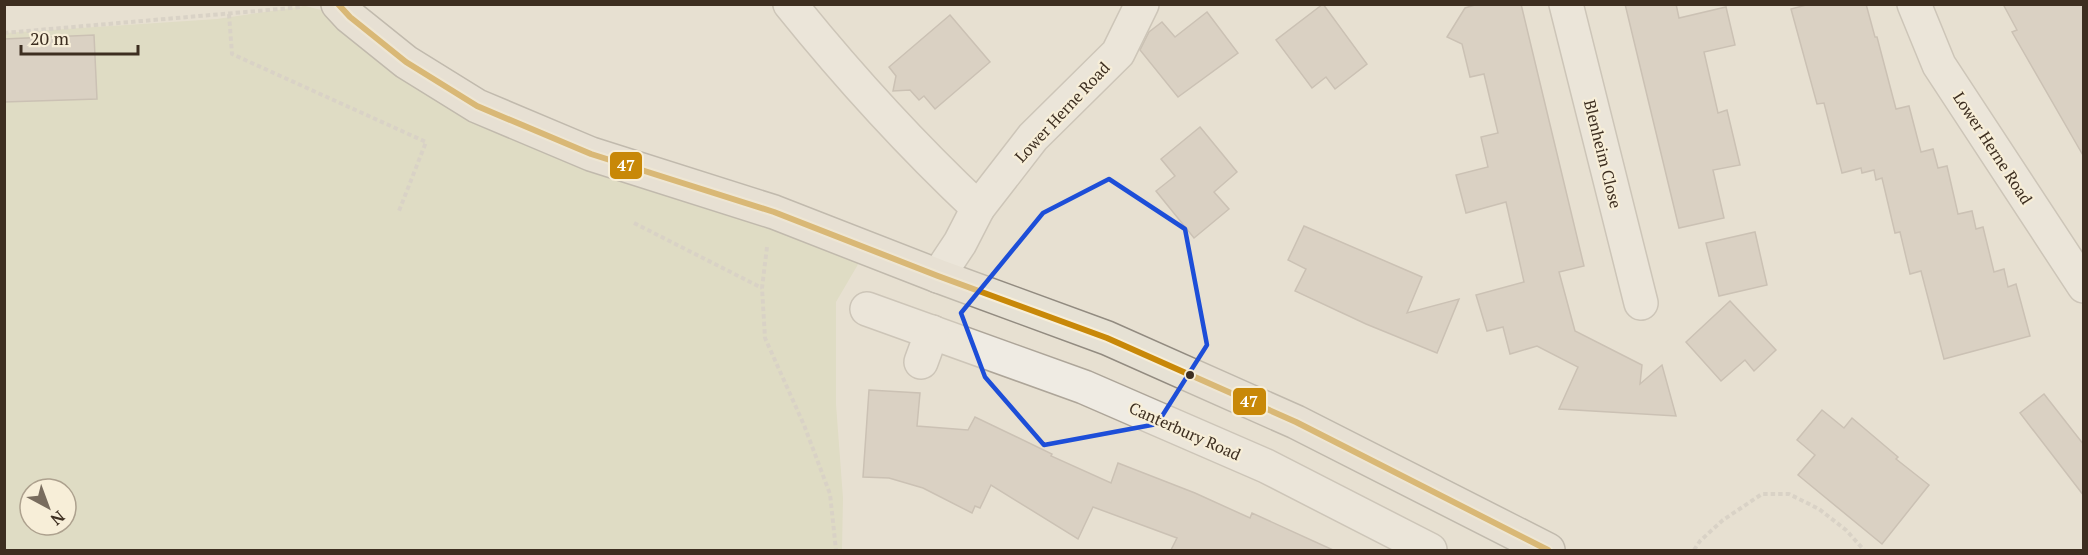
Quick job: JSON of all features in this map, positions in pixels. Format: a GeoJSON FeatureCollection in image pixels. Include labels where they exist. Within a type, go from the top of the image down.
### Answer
{"type":"FeatureCollection","features":[{"type":"Feature","properties":{"kind":"main road"},"geometry":{"type":"LineString","coordinates":[[344,11],[406,62],[477,106],[591,154],[774,213],[1107,338],[1296,422],[1548,550]]}},
{"type":"Feature","properties":{"kind":"street"},"geometry":{"type":"LineString","coordinates":[[790,4],[839,65],[936,168],[978,208]]}},
{"type":"Feature","properties":{"kind":"street","name":"Lower Herne Road"},"geometry":{"type":"LineString","coordinates":[[938,276],[960,243],[978,208],[1033,137],[1118,53],[1142,4]]}},
{"type":"Feature","properties":{"kind":"street","name":"Blenheim Close"},"geometry":{"type":"LineString","coordinates":[[1566,4],[1641,303]]}},
{"type":"Feature","properties":{"kind":"street","name":"Lower Herne Road"},"geometry":{"type":"LineString","coordinates":[[1914,4],[1939,65],[2084,286]]}},
{"type":"Feature","properties":{"kind":"street","name":"Canterbury Road"},"geometry":{"type":"LineString","coordinates":[[867,309],[927,347],[1084,387],[1266,466],[1430,550]]}},
{"type":"Feature","properties":{"kind":"path"},"geometry":{"type":"LineString","coordinates":[[4,33],[305,6],[344,11]]}},
{"type":"Feature","properties":{"kind":"path"},"geometry":{"type":"LineString","coordinates":[[229,14],[232,54],[426,142],[399,211]]}},
{"type":"Feature","properties":{"kind":"path"},"geometry":{"type":"LineString","coordinates":[[634,223],[762,288]]}},
{"type":"Feature","properties":{"kind":"path"},"geometry":{"type":"LineString","coordinates":[[768,244],[762,288],[765,338],[804,425],[830,494],[836,550]]}},
{"type":"Feature","properties":{"kind":"path"},"geometry":{"type":"LineString","coordinates":[[1694,550],[1700,541],[1723,520],[1762,494],[1789,494],[1819,509],[1846,530],[1864,550]]}},
{"type":"Feature","properties":{"kind":"highlighted area"},"geometry":{"type":"Polygon","coordinates":[[[1109,179],[1185,229],[1207,345],[1157,424],[1044,445],[985,377],[961,313],[1043,213],[1109,179]]]}},
{"type":"Feature","properties":{"kind":"green space"},"geometry":{"type":"Polygon","coordinates":[[[305,6],[350,17],[406,62],[867,249],[836,302],[836,404],[843,498],[842,550],[5,550],[5,33],[217,19],[305,6]]]}},
{"type":"Feature","properties":{"kind":"building"},"geometry":{"type":"Polygon","coordinates":[[[1323,4],[1367,64],[1335,89],[1326,77],[1312,88],[1276,40],[1323,4]]]}},
{"type":"Feature","properties":{"kind":"building"},"geometry":{"type":"Polygon","coordinates":[[[1478,4],[1521,4],[1584,266],[1559,272],[1575,331],[1642,365],[1640,384],[1662,365],[1676,416],[1559,409],[1578,367],[1537,346],[1510,354],[1503,327],[1487,331],[1476,295],[1524,282],[1506,202],[1466,213],[1456,175],[1488,167],[1481,137],[1498,133],[1484,74],[1470,77],[1462,44],[1447,37],[1465,8],[1478,4]]]}},
{"type":"Feature","properties":{"kind":"building"},"geometry":{"type":"Polygon","coordinates":[[[1625,4],[1676,4],[1679,18],[1726,7],[1735,45],[1704,52],[1718,113],[1727,110],[1740,165],[1713,170],[1724,218],[1679,228],[1625,4]]]}},
{"type":"Feature","properties":{"kind":"building"},"geometry":{"type":"Polygon","coordinates":[[[1810,4],[1866,4],[1896,109],[1909,106],[1921,152],[1933,149],[1938,168],[1947,166],[1958,214],[1972,211],[1976,229],[1983,227],[1994,272],[2004,269],[2008,287],[2016,284],[2030,336],[1944,359],[1921,271],[1910,274],[1900,232],[1895,233],[1882,178],[1876,180],[1874,170],[1862,173],[1861,168],[1842,173],[1824,103],[1817,104],[1791,9],[1810,4]]]}},
{"type":"Feature","properties":{"kind":"building"},"geometry":{"type":"Polygon","coordinates":[[[2003,4],[2084,4],[2084,157],[2012,32],[2017,30],[2003,4]]]}},
{"type":"Feature","properties":{"kind":"building"},"geometry":{"type":"Polygon","coordinates":[[[1207,12],[1238,53],[1178,97],[1140,50],[1149,32],[1162,22],[1175,37],[1207,12]]]}},
{"type":"Feature","properties":{"kind":"building"},"geometry":{"type":"Polygon","coordinates":[[[950,15],[990,62],[935,109],[924,96],[919,100],[910,90],[893,91],[896,76],[889,67],[950,15]]]}},
{"type":"Feature","properties":{"kind":"building"},"geometry":{"type":"Polygon","coordinates":[[[94,35],[97,99],[4,102],[4,39],[94,35]]]}},
{"type":"Feature","properties":{"kind":"building"},"geometry":{"type":"Polygon","coordinates":[[[1200,127],[1237,172],[1214,192],[1229,209],[1194,238],[1156,191],[1175,176],[1161,159],[1200,127]]]}},
{"type":"Feature","properties":{"kind":"building"},"geometry":{"type":"Polygon","coordinates":[[[1304,226],[1422,277],[1407,313],[1459,299],[1437,353],[1366,324],[1295,291],[1306,269],[1288,260],[1304,226]]]}},
{"type":"Feature","properties":{"kind":"building"},"geometry":{"type":"Polygon","coordinates":[[[1755,232],[1767,285],[1719,296],[1706,243],[1755,232]]]}},
{"type":"Feature","properties":{"kind":"building"},"geometry":{"type":"Polygon","coordinates":[[[1730,301],[1776,350],[1754,371],[1745,360],[1721,381],[1686,342],[1730,301]]]}},
{"type":"Feature","properties":{"kind":"building"},"geometry":{"type":"Polygon","coordinates":[[[869,390],[920,393],[917,426],[968,430],[975,417],[1052,454],[1051,456],[1111,483],[1118,463],[1195,493],[1250,518],[1252,513],[1333,550],[1171,550],[1177,538],[1093,507],[1078,539],[991,485],[980,508],[975,506],[972,513],[923,488],[889,478],[863,477],[869,390]]]}},
{"type":"Feature","properties":{"kind":"building"},"geometry":{"type":"Polygon","coordinates":[[[2044,394],[2084,445],[2084,496],[2020,413],[2044,394]]]}},
{"type":"Feature","properties":{"kind":"building"},"geometry":{"type":"Polygon","coordinates":[[[1822,410],[1844,428],[1852,418],[1898,457],[1896,459],[1929,485],[1882,544],[1798,475],[1815,455],[1797,440],[1822,410]]]}},
{"type":"Feature","properties":{"kind":"transit line","name":"47"},"geometry":{"type":"LineString","coordinates":[[338,4],[350,17],[406,62],[477,106],[591,154],[774,212],[938,276],[1107,338],[1296,422],[1548,550]]}}]}
